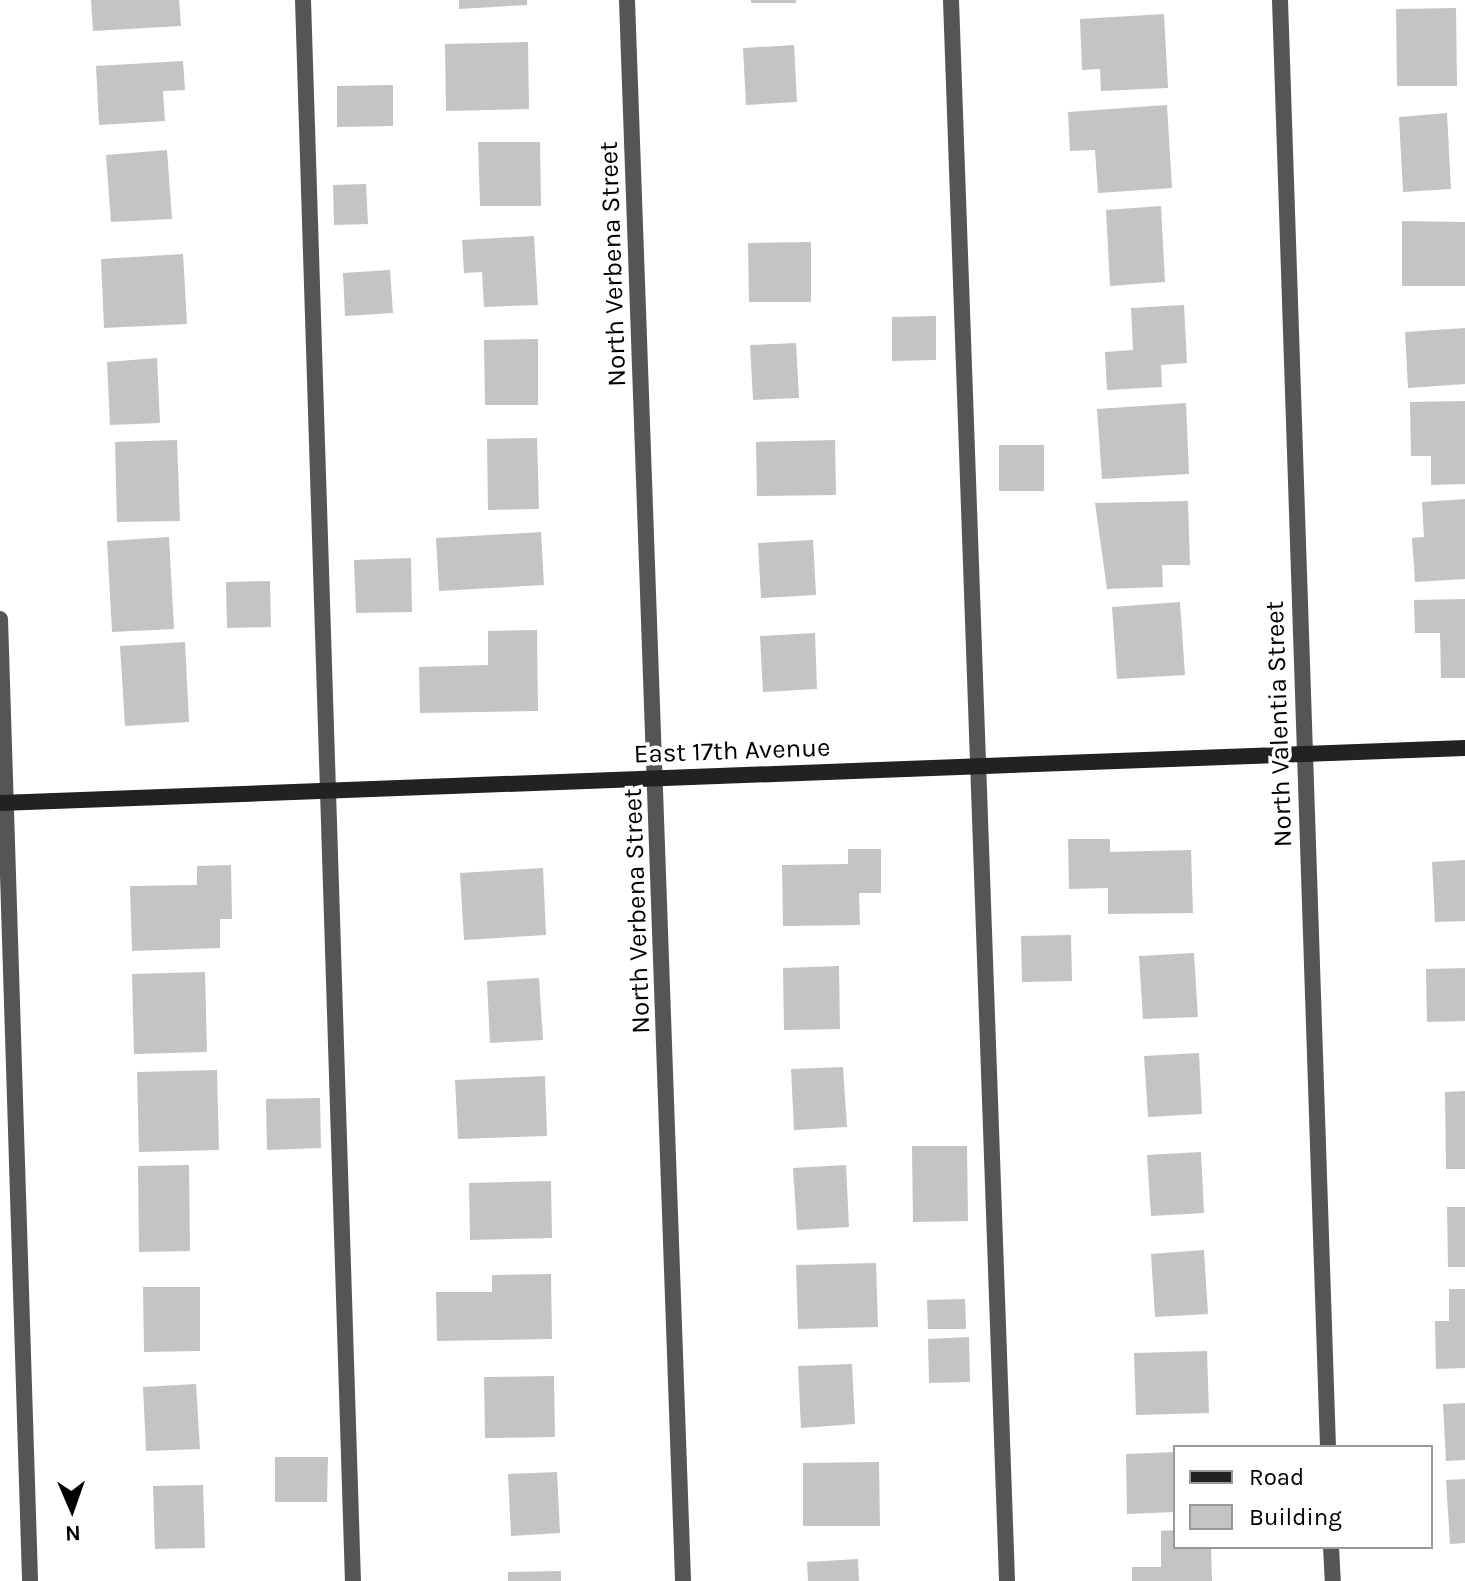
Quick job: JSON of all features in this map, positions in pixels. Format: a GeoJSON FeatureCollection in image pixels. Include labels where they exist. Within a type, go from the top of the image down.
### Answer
{"type":"FeatureCollection","features":[{"type":"Feature","properties":{"kind":"street"},"geometry":{"type":"LineString","coordinates":[[303,0],[331,790],[353,1581]]}},
{"type":"Feature","properties":{"kind":"street","name":"North Verbena Street"},"geometry":{"type":"LineString","coordinates":[[627,0],[683,1581]]}},
{"type":"Feature","properties":{"kind":"street"},"geometry":{"type":"LineString","coordinates":[[951,0],[1007,1581]]}},
{"type":"Feature","properties":{"kind":"street","name":"North Valentia Street"},"geometry":{"type":"LineString","coordinates":[[1280,0],[1328,1445]]}},
{"type":"Feature","properties":{"kind":"street"},"geometry":{"type":"LineString","coordinates":[[0,619],[3,803],[30,1581]]}},
{"type":"Feature","properties":{"kind":"street","name":"East 17th Avenue"},"geometry":{"type":"LineString","coordinates":[[3,803],[1465,748]]}},
{"type":"Feature","properties":{"kind":"street"},"geometry":{"type":"LineString","coordinates":[[1331,1549],[1333,1581]]}},
{"type":"Feature","properties":{"kind":"building"},"geometry":{"type":"Polygon","coordinates":[[[91,0],[179,0],[181,26],[93,31],[91,0]]]}},
{"type":"Feature","properties":{"kind":"building"},"geometry":{"type":"Polygon","coordinates":[[[459,0],[527,0],[527,5],[459,9],[459,0]]]}},
{"type":"Feature","properties":{"kind":"building"},"geometry":{"type":"Polygon","coordinates":[[[751,0],[796,0],[796,3],[751,3],[751,0]]]}},
{"type":"Feature","properties":{"kind":"building"},"geometry":{"type":"Polygon","coordinates":[[[1456,8],[1457,86],[1397,86],[1396,9],[1456,8]]]}},
{"type":"Feature","properties":{"kind":"building"},"geometry":{"type":"Polygon","coordinates":[[[1164,14],[1168,88],[1101,91],[1100,69],[1082,70],[1080,19],[1164,14]]]}},
{"type":"Feature","properties":{"kind":"building"},"geometry":{"type":"Polygon","coordinates":[[[528,42],[529,109],[446,111],[445,44],[528,42]]]}},
{"type":"Feature","properties":{"kind":"building"},"geometry":{"type":"Polygon","coordinates":[[[794,45],[797,102],[746,105],[743,48],[794,45]]]}},
{"type":"Feature","properties":{"kind":"building"},"geometry":{"type":"Polygon","coordinates":[[[183,61],[185,90],[163,91],[165,121],[99,125],[96,66],[183,61]]]}},
{"type":"Feature","properties":{"kind":"building"},"geometry":{"type":"Polygon","coordinates":[[[393,85],[393,126],[337,127],[337,86],[393,85]]]}},
{"type":"Feature","properties":{"kind":"building"},"geometry":{"type":"Polygon","coordinates":[[[1167,105],[1172,188],[1098,193],[1095,150],[1070,151],[1068,112],[1167,105]]]}},
{"type":"Feature","properties":{"kind":"building"},"geometry":{"type":"Polygon","coordinates":[[[1447,113],[1451,189],[1403,192],[1399,117],[1447,113]]]}},
{"type":"Feature","properties":{"kind":"building"},"geometry":{"type":"Polygon","coordinates":[[[478,142],[540,142],[541,206],[480,206],[478,142]]]}},
{"type":"Feature","properties":{"kind":"building"},"geometry":{"type":"Polygon","coordinates":[[[167,150],[172,219],[111,222],[106,155],[167,150]]]}},
{"type":"Feature","properties":{"kind":"building"},"geometry":{"type":"Polygon","coordinates":[[[366,184],[368,224],[334,225],[333,185],[366,184]]]}},
{"type":"Feature","properties":{"kind":"building"},"geometry":{"type":"Polygon","coordinates":[[[1161,206],[1165,282],[1110,286],[1106,210],[1161,206]]]}},
{"type":"Feature","properties":{"kind":"building"},"geometry":{"type":"Polygon","coordinates":[[[1402,221],[1465,222],[1465,286],[1402,286],[1402,221]]]}},
{"type":"Feature","properties":{"kind":"building"},"geometry":{"type":"Polygon","coordinates":[[[534,236],[538,305],[484,307],[482,272],[464,273],[462,240],[534,236]]]}},
{"type":"Feature","properties":{"kind":"building"},"geometry":{"type":"Polygon","coordinates":[[[811,242],[811,302],[749,302],[748,243],[811,242]]]}},
{"type":"Feature","properties":{"kind":"building"},"geometry":{"type":"Polygon","coordinates":[[[183,254],[187,324],[104,328],[101,259],[183,254]]]}},
{"type":"Feature","properties":{"kind":"building"},"geometry":{"type":"Polygon","coordinates":[[[390,270],[393,313],[345,316],[343,273],[390,270]]]}},
{"type":"Feature","properties":{"kind":"building"},"geometry":{"type":"Polygon","coordinates":[[[1184,305],[1187,363],[1161,365],[1162,387],[1107,390],[1105,352],[1133,350],[1131,308],[1184,305]]]}},
{"type":"Feature","properties":{"kind":"building"},"geometry":{"type":"Polygon","coordinates":[[[936,316],[936,360],[892,361],[892,317],[936,316]]]}},
{"type":"Feature","properties":{"kind":"building"},"geometry":{"type":"Polygon","coordinates":[[[1465,328],[1465,384],[1408,388],[1405,332],[1465,328]]]}},
{"type":"Feature","properties":{"kind":"building"},"geometry":{"type":"Polygon","coordinates":[[[538,339],[538,405],[485,405],[484,340],[538,339]]]}},
{"type":"Feature","properties":{"kind":"building"},"geometry":{"type":"Polygon","coordinates":[[[796,343],[799,398],[753,400],[750,345],[796,343]]]}},
{"type":"Feature","properties":{"kind":"building"},"geometry":{"type":"Polygon","coordinates":[[[157,358],[160,423],[110,425],[107,362],[157,358]]]}},
{"type":"Feature","properties":{"kind":"building"},"geometry":{"type":"Polygon","coordinates":[[[1465,401],[1465,484],[1431,485],[1431,456],[1411,456],[1410,402],[1465,401]]]}},
{"type":"Feature","properties":{"kind":"building"},"geometry":{"type":"Polygon","coordinates":[[[1186,403],[1189,474],[1102,479],[1097,409],[1186,403]]]}},
{"type":"Feature","properties":{"kind":"building"},"geometry":{"type":"Polygon","coordinates":[[[537,438],[539,509],[488,510],[487,439],[537,438]]]}},
{"type":"Feature","properties":{"kind":"building"},"geometry":{"type":"Polygon","coordinates":[[[177,440],[180,521],[117,522],[115,442],[177,440]]]}},
{"type":"Feature","properties":{"kind":"building"},"geometry":{"type":"Polygon","coordinates":[[[835,440],[836,495],[757,496],[756,442],[835,440]]]}},
{"type":"Feature","properties":{"kind":"building"},"geometry":{"type":"Polygon","coordinates":[[[999,445],[1044,445],[1044,491],[999,491],[999,445]]]}},
{"type":"Feature","properties":{"kind":"building"},"geometry":{"type":"Polygon","coordinates":[[[1465,499],[1465,579],[1415,582],[1412,538],[1424,537],[1422,502],[1465,499]]]}},
{"type":"Feature","properties":{"kind":"building"},"geometry":{"type":"Polygon","coordinates":[[[1188,501],[1190,565],[1162,565],[1163,587],[1107,589],[1095,503],[1188,501]]]}},
{"type":"Feature","properties":{"kind":"building"},"geometry":{"type":"Polygon","coordinates":[[[541,532],[544,585],[439,591],[436,538],[541,532]]]}},
{"type":"Feature","properties":{"kind":"building"},"geometry":{"type":"Polygon","coordinates":[[[169,537],[174,629],[112,632],[107,541],[169,537]]]}},
{"type":"Feature","properties":{"kind":"building"},"geometry":{"type":"Polygon","coordinates":[[[813,540],[816,595],[761,598],[758,543],[813,540]]]}},
{"type":"Feature","properties":{"kind":"building"},"geometry":{"type":"Polygon","coordinates":[[[411,558],[412,612],[356,613],[354,560],[411,558]]]}},
{"type":"Feature","properties":{"kind":"building"},"geometry":{"type":"Polygon","coordinates":[[[270,581],[271,627],[227,628],[226,582],[270,581]]]}},
{"type":"Feature","properties":{"kind":"building"},"geometry":{"type":"Polygon","coordinates":[[[1465,599],[1465,678],[1441,678],[1440,633],[1415,633],[1414,600],[1465,599]]]}},
{"type":"Feature","properties":{"kind":"building"},"geometry":{"type":"Polygon","coordinates":[[[1180,602],[1185,675],[1117,679],[1112,607],[1180,602]]]}},
{"type":"Feature","properties":{"kind":"building"},"geometry":{"type":"Polygon","coordinates":[[[537,630],[538,711],[420,713],[419,667],[488,665],[488,631],[537,630]]]}},
{"type":"Feature","properties":{"kind":"building"},"geometry":{"type":"Polygon","coordinates":[[[815,633],[817,689],[763,692],[760,636],[815,633]]]}},
{"type":"Feature","properties":{"kind":"building"},"geometry":{"type":"Polygon","coordinates":[[[185,642],[189,722],[125,726],[120,646],[185,642]]]}},
{"type":"Feature","properties":{"kind":"building"},"geometry":{"type":"Polygon","coordinates":[[[1068,839],[1110,839],[1110,852],[1191,850],[1193,913],[1108,914],[1108,888],[1069,889],[1068,839]]]}},
{"type":"Feature","properties":{"kind":"building"},"geometry":{"type":"Polygon","coordinates":[[[848,849],[881,849],[881,893],[859,893],[860,925],[783,926],[782,865],[848,864],[848,849]]]}},
{"type":"Feature","properties":{"kind":"building"},"geometry":{"type":"Polygon","coordinates":[[[1465,860],[1465,921],[1435,922],[1432,862],[1465,860]]]}},
{"type":"Feature","properties":{"kind":"building"},"geometry":{"type":"Polygon","coordinates":[[[231,865],[232,919],[220,919],[220,948],[132,951],[130,886],[197,885],[197,866],[231,865]]]}},
{"type":"Feature","properties":{"kind":"building"},"geometry":{"type":"Polygon","coordinates":[[[543,868],[546,935],[464,940],[460,873],[543,868]]]}},
{"type":"Feature","properties":{"kind":"building"},"geometry":{"type":"Polygon","coordinates":[[[1071,935],[1072,981],[1022,982],[1021,936],[1071,935]]]}},
{"type":"Feature","properties":{"kind":"building"},"geometry":{"type":"Polygon","coordinates":[[[1194,953],[1198,1017],[1143,1019],[1139,956],[1194,953]]]}},
{"type":"Feature","properties":{"kind":"building"},"geometry":{"type":"Polygon","coordinates":[[[839,966],[840,1029],[784,1030],[783,968],[839,966]]]}},
{"type":"Feature","properties":{"kind":"building"},"geometry":{"type":"Polygon","coordinates":[[[1465,968],[1465,1021],[1427,1022],[1426,969],[1465,968]]]}},
{"type":"Feature","properties":{"kind":"building"},"geometry":{"type":"Polygon","coordinates":[[[205,972],[207,1052],[134,1054],[132,974],[205,972]]]}},
{"type":"Feature","properties":{"kind":"building"},"geometry":{"type":"Polygon","coordinates":[[[539,978],[543,1040],[490,1043],[487,981],[539,978]]]}},
{"type":"Feature","properties":{"kind":"building"},"geometry":{"type":"Polygon","coordinates":[[[1199,1053],[1202,1114],[1148,1117],[1144,1056],[1199,1053]]]}},
{"type":"Feature","properties":{"kind":"building"},"geometry":{"type":"Polygon","coordinates":[[[843,1067],[847,1127],[794,1130],[791,1069],[843,1067]]]}},
{"type":"Feature","properties":{"kind":"building"},"geometry":{"type":"Polygon","coordinates":[[[217,1070],[219,1150],[139,1152],[137,1072],[217,1070]]]}},
{"type":"Feature","properties":{"kind":"building"},"geometry":{"type":"Polygon","coordinates":[[[545,1076],[547,1136],[458,1139],[455,1080],[545,1076]]]}},
{"type":"Feature","properties":{"kind":"building"},"geometry":{"type":"Polygon","coordinates":[[[1465,1091],[1465,1169],[1446,1169],[1445,1092],[1465,1091]]]}},
{"type":"Feature","properties":{"kind":"building"},"geometry":{"type":"Polygon","coordinates":[[[320,1098],[321,1148],[267,1150],[266,1099],[320,1098]]]}},
{"type":"Feature","properties":{"kind":"building"},"geometry":{"type":"Polygon","coordinates":[[[912,1146],[967,1146],[968,1221],[913,1222],[912,1146]]]}},
{"type":"Feature","properties":{"kind":"building"},"geometry":{"type":"Polygon","coordinates":[[[1201,1152],[1204,1213],[1151,1216],[1147,1155],[1201,1152]]]}},
{"type":"Feature","properties":{"kind":"building"},"geometry":{"type":"Polygon","coordinates":[[[189,1165],[190,1251],[139,1252],[138,1166],[189,1165]]]}},
{"type":"Feature","properties":{"kind":"building"},"geometry":{"type":"Polygon","coordinates":[[[846,1165],[849,1227],[797,1230],[793,1168],[846,1165]]]}},
{"type":"Feature","properties":{"kind":"building"},"geometry":{"type":"Polygon","coordinates":[[[551,1181],[552,1238],[470,1240],[469,1183],[551,1181]]]}},
{"type":"Feature","properties":{"kind":"building"},"geometry":{"type":"Polygon","coordinates":[[[1447,1207],[1465,1207],[1465,1267],[1448,1267],[1447,1207]]]}},
{"type":"Feature","properties":{"kind":"building"},"geometry":{"type":"Polygon","coordinates":[[[1204,1250],[1208,1314],[1155,1317],[1151,1254],[1204,1250]]]}},
{"type":"Feature","properties":{"kind":"building"},"geometry":{"type":"Polygon","coordinates":[[[876,1263],[878,1327],[798,1329],[796,1265],[876,1263]]]}},
{"type":"Feature","properties":{"kind":"building"},"geometry":{"type":"Polygon","coordinates":[[[551,1274],[552,1339],[437,1341],[436,1292],[492,1292],[492,1275],[551,1274]]]}},
{"type":"Feature","properties":{"kind":"building"},"geometry":{"type":"Polygon","coordinates":[[[143,1287],[200,1287],[200,1351],[144,1352],[143,1287]]]}},
{"type":"Feature","properties":{"kind":"building"},"geometry":{"type":"Polygon","coordinates":[[[1449,1289],[1465,1289],[1465,1368],[1436,1369],[1435,1321],[1449,1321],[1449,1289]]]}},
{"type":"Feature","properties":{"kind":"building"},"geometry":{"type":"Polygon","coordinates":[[[965,1299],[966,1329],[928,1329],[927,1300],[965,1299]]]}},
{"type":"Feature","properties":{"kind":"building"},"geometry":{"type":"Polygon","coordinates":[[[969,1337],[970,1382],[929,1383],[928,1339],[969,1337]]]}},
{"type":"Feature","properties":{"kind":"building"},"geometry":{"type":"Polygon","coordinates":[[[1207,1351],[1209,1413],[1136,1415],[1134,1353],[1207,1351]]]}},
{"type":"Feature","properties":{"kind":"building"},"geometry":{"type":"Polygon","coordinates":[[[852,1364],[855,1424],[801,1428],[798,1366],[852,1364]]]}},
{"type":"Feature","properties":{"kind":"building"},"geometry":{"type":"Polygon","coordinates":[[[554,1376],[555,1437],[485,1438],[484,1377],[554,1376]]]}},
{"type":"Feature","properties":{"kind":"building"},"geometry":{"type":"Polygon","coordinates":[[[196,1384],[200,1449],[146,1451],[143,1387],[196,1384]]]}},
{"type":"Feature","properties":{"kind":"building"},"geometry":{"type":"Polygon","coordinates":[[[1465,1403],[1465,1460],[1446,1461],[1443,1404],[1465,1403]]]}},
{"type":"Feature","properties":{"kind":"building"},"geometry":{"type":"Polygon","coordinates":[[[1173,1452],[1173,1512],[1127,1514],[1126,1454],[1173,1452]]]}},
{"type":"Feature","properties":{"kind":"building"},"geometry":{"type":"Polygon","coordinates":[[[275,1457],[328,1457],[327,1502],[275,1502],[275,1457]]]}},
{"type":"Feature","properties":{"kind":"building"},"geometry":{"type":"Polygon","coordinates":[[[879,1462],[880,1526],[803,1526],[803,1463],[879,1462]]]}},
{"type":"Feature","properties":{"kind":"building"},"geometry":{"type":"Polygon","coordinates":[[[557,1472],[560,1533],[511,1536],[508,1474],[557,1472]]]}},
{"type":"Feature","properties":{"kind":"building"},"geometry":{"type":"Polygon","coordinates":[[[1465,1479],[1465,1543],[1450,1544],[1446,1480],[1465,1479]]]}},
{"type":"Feature","properties":{"kind":"building"},"geometry":{"type":"Polygon","coordinates":[[[203,1485],[205,1548],[155,1549],[153,1486],[203,1485]]]}},
{"type":"Feature","properties":{"kind":"building"},"geometry":{"type":"Polygon","coordinates":[[[1173,1530],[1173,1549],[1211,1549],[1212,1581],[1132,1581],[1132,1567],[1161,1567],[1161,1531],[1173,1530]]]}},
{"type":"Feature","properties":{"kind":"building"},"geometry":{"type":"Polygon","coordinates":[[[858,1559],[859,1581],[808,1581],[807,1562],[858,1559]]]}},
{"type":"Feature","properties":{"kind":"building"},"geometry":{"type":"Polygon","coordinates":[[[561,1571],[561,1581],[508,1581],[508,1572],[561,1571]]]}}]}
